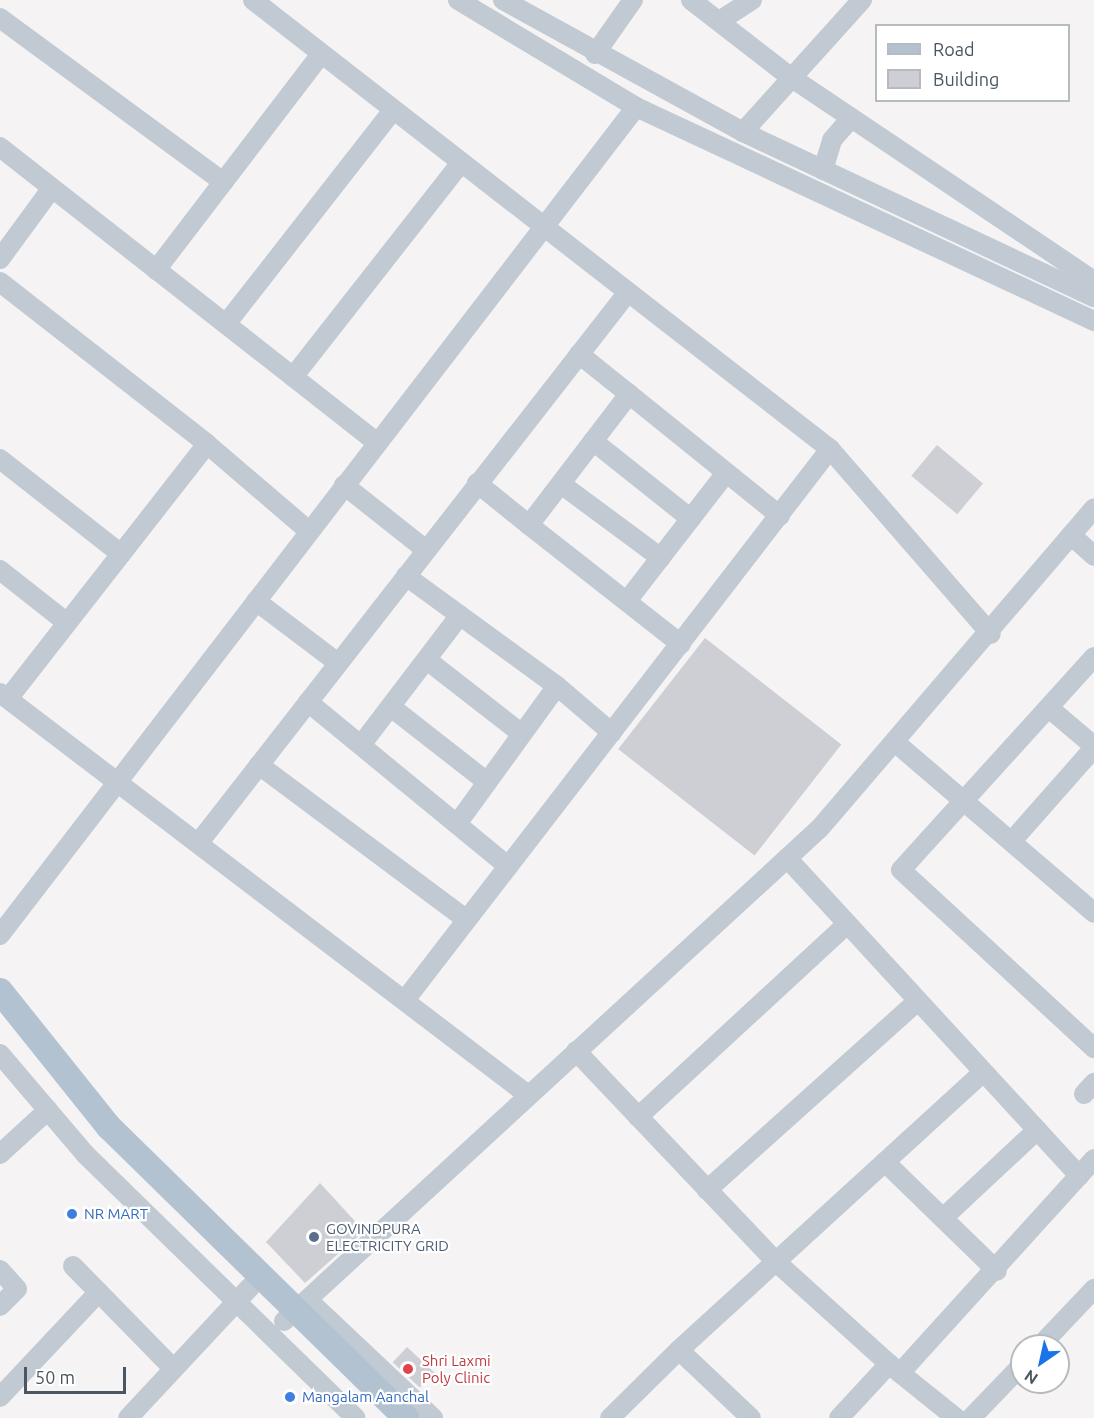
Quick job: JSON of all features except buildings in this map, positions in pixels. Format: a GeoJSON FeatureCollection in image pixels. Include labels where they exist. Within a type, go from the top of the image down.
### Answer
{"type":"FeatureCollection","features":[{"type":"Feature","properties":{"kind":"main road"},"geometry":{"type":"LineString","coordinates":[[0,991],[109,1127],[406,1418]]}},
{"type":"Feature","properties":{"kind":"main road"},"geometry":{"type":"LineString","coordinates":[[0,1017],[110,1151],[243,1294],[296,1311],[385,1418]]}},
{"type":"Feature","properties":{"kind":"street"},"geometry":{"type":"LineString","coordinates":[[253,0],[830,449],[991,634]]}},
{"type":"Feature","properties":{"kind":"street"},"geometry":{"type":"LineString","coordinates":[[458,0],[636,107],[1094,321]]}},
{"type":"Feature","properties":{"kind":"street"},"geometry":{"type":"LineString","coordinates":[[503,0],[595,54],[743,132],[1094,297]]}},
{"type":"Feature","properties":{"kind":"street"},"geometry":{"type":"LineString","coordinates":[[595,54],[633,0]]}},
{"type":"Feature","properties":{"kind":"street"},"geometry":{"type":"LineString","coordinates":[[691,0],[721,20],[789,76],[1094,281]]}},
{"type":"Feature","properties":{"kind":"street"},"geometry":{"type":"LineString","coordinates":[[721,20],[752,0]]}},
{"type":"Feature","properties":{"kind":"street"},"geometry":{"type":"LineString","coordinates":[[743,132],[789,76],[862,0]]}},
{"type":"Feature","properties":{"kind":"street"},"geometry":{"type":"LineString","coordinates":[[0,18],[223,182]]}},
{"type":"Feature","properties":{"kind":"street"},"geometry":{"type":"LineString","coordinates":[[156,270],[321,54]]}},
{"type":"Feature","properties":{"kind":"street"},"geometry":{"type":"LineString","coordinates":[[603,87],[616,65]]}},
{"type":"Feature","properties":{"kind":"street"},"geometry":{"type":"LineString","coordinates":[[0,935],[113,781],[546,230],[636,107]]}},
{"type":"Feature","properties":{"kind":"street"},"geometry":{"type":"LineString","coordinates":[[226,324],[393,110]]}},
{"type":"Feature","properties":{"kind":"street"},"geometry":{"type":"LineString","coordinates":[[823,170],[832,140],[851,118]]}},
{"type":"Feature","properties":{"kind":"street"},"geometry":{"type":"LineString","coordinates":[[0,147],[378,443]]}},
{"type":"Feature","properties":{"kind":"street"},"geometry":{"type":"LineString","coordinates":[[293,376],[460,163]]}},
{"type":"Feature","properties":{"kind":"street"},"geometry":{"type":"LineString","coordinates":[[0,259],[52,188]]}},
{"type":"Feature","properties":{"kind":"street"},"geometry":{"type":"LineString","coordinates":[[0,282],[207,444],[309,531]]}},
{"type":"Feature","properties":{"kind":"street"},"geometry":{"type":"LineString","coordinates":[[200,842],[477,483],[628,292]]}},
{"type":"Feature","properties":{"kind":"street"},"geometry":{"type":"LineString","coordinates":[[579,354],[780,516]]}},
{"type":"Feature","properties":{"kind":"street"},"geometry":{"type":"LineString","coordinates":[[529,525],[629,394]]}},
{"type":"Feature","properties":{"kind":"street"},"geometry":{"type":"LineString","coordinates":[[594,441],[691,519]]}},
{"type":"Feature","properties":{"kind":"street"},"geometry":{"type":"LineString","coordinates":[[207,444],[67,623],[4,696],[113,781],[200,842],[528,1095]]}},
{"type":"Feature","properties":{"kind":"street"},"geometry":{"type":"LineString","coordinates":[[405,1000],[830,449]]}},
{"type":"Feature","properties":{"kind":"street"},"geometry":{"type":"LineString","coordinates":[[0,459],[121,554]]}},
{"type":"Feature","properties":{"kind":"street"},"geometry":{"type":"LineString","coordinates":[[627,601],[726,473]]}},
{"type":"Feature","properties":{"kind":"street"},"geometry":{"type":"LineString","coordinates":[[477,483],[681,644]]}},
{"type":"Feature","properties":{"kind":"street"},"geometry":{"type":"LineString","coordinates":[[561,484],[661,558]]}},
{"type":"Feature","properties":{"kind":"street"},"geometry":{"type":"LineString","coordinates":[[344,485],[426,550]]}},
{"type":"Feature","properties":{"kind":"street"},"geometry":{"type":"LineString","coordinates":[[433,1418],[296,1311],[787,858],[896,742],[991,634],[1094,508]]}},
{"type":"Feature","properties":{"kind":"street"},"geometry":{"type":"LineString","coordinates":[[1071,535],[1094,556]]}},
{"type":"Feature","properties":{"kind":"street"},"geometry":{"type":"LineString","coordinates":[[0,570],[67,623]]}},
{"type":"Feature","properties":{"kind":"street"},"geometry":{"type":"LineString","coordinates":[[406,576],[557,686],[612,733]]}},
{"type":"Feature","properties":{"kind":"street"},"geometry":{"type":"LineString","coordinates":[[256,601],[338,663]]}},
{"type":"Feature","properties":{"kind":"street"},"geometry":{"type":"LineString","coordinates":[[361,746],[460,615]]}},
{"type":"Feature","properties":{"kind":"street"},"geometry":{"type":"LineString","coordinates":[[1094,657],[901,870],[1094,1048]]}},
{"type":"Feature","properties":{"kind":"street"},"geometry":{"type":"LineString","coordinates":[[427,660],[522,734]]}},
{"type":"Feature","properties":{"kind":"street"},"geometry":{"type":"LineString","coordinates":[[457,824],[557,686]]}},
{"type":"Feature","properties":{"kind":"street"},"geometry":{"type":"LineString","coordinates":[[308,702],[508,866]]}},
{"type":"Feature","properties":{"kind":"street"},"geometry":{"type":"LineString","coordinates":[[391,706],[487,782]]}},
{"type":"Feature","properties":{"kind":"street"},"geometry":{"type":"LineString","coordinates":[[1012,841],[1094,747],[1049,708]]}},
{"type":"Feature","properties":{"kind":"street"},"geometry":{"type":"LineString","coordinates":[[896,742],[1094,913]]}},
{"type":"Feature","properties":{"kind":"street"},"geometry":{"type":"LineString","coordinates":[[259,765],[467,920]]}},
{"type":"Feature","properties":{"kind":"street"},"geometry":{"type":"LineString","coordinates":[[787,858],[1079,1176]]}},
{"type":"Feature","properties":{"kind":"street"},"geometry":{"type":"LineString","coordinates":[[638,1116],[847,924]]}},
{"type":"Feature","properties":{"kind":"street"},"geometry":{"type":"LineString","coordinates":[[707,1190],[918,1001]]}},
{"type":"Feature","properties":{"kind":"street"},"geometry":{"type":"LineString","coordinates":[[576,1051],[774,1260],[895,1369],[956,1418]]}},
{"type":"Feature","properties":{"kind":"street"},"geometry":{"type":"LineString","coordinates":[[0,1054],[85,1154],[243,1294],[346,1415]]}},
{"type":"Feature","properties":{"kind":"street"},"geometry":{"type":"LineString","coordinates":[[610,1418],[774,1260],[983,1072]]}},
{"type":"Feature","properties":{"kind":"street"},"geometry":{"type":"LineString","coordinates":[[0,1154],[48,1110]]}},
{"type":"Feature","properties":{"kind":"street"},"geometry":{"type":"LineString","coordinates":[[943,1218],[1037,1130]]}},
{"type":"Feature","properties":{"kind":"street"},"geometry":{"type":"LineString","coordinates":[[838,1418],[895,1369],[998,1271],[1094,1158]]}},
{"type":"Feature","properties":{"kind":"street"},"geometry":{"type":"LineString","coordinates":[[885,1162],[998,1271]]}},
{"type":"Feature","properties":{"kind":"street"},"geometry":{"type":"LineString","coordinates":[[73,1266],[173,1368]]}},
{"type":"Feature","properties":{"kind":"street"},"geometry":{"type":"LineString","coordinates":[[0,1270],[17,1289],[0,1305]]}},
{"type":"Feature","properties":{"kind":"street"},"geometry":{"type":"LineString","coordinates":[[1051,1334],[1094,1289]]}},
{"type":"Feature","properties":{"kind":"street"},"geometry":{"type":"LineString","coordinates":[[0,1397],[99,1292]]}},
{"type":"Feature","properties":{"kind":"street"},"geometry":{"type":"LineString","coordinates":[[128,1418],[243,1294]]}},
{"type":"Feature","properties":{"kind":"street"},"geometry":{"type":"LineString","coordinates":[[679,1350],[742,1415]]}},
{"type":"Feature","properties":{"kind":"street"},"geometry":{"type":"LineString","coordinates":[[971,1418],[1010,1377]]}},
{"type":"Feature","properties":{"kind":"place","name":"NR MART"},"geometry":{"type":"Point","coordinates":[72,1214]}},
{"type":"Feature","properties":{"kind":"place","name":"GOVINDPURA ELECTRICITY GRID"},"geometry":{"type":"Point","coordinates":[314,1237]}},
{"type":"Feature","properties":{"kind":"place","name":"Shri Laxmi Poly Clinic"},"geometry":{"type":"Point","coordinates":[408,1369]}},
{"type":"Feature","properties":{"kind":"place","name":"Mangalam Aanchal"},"geometry":{"type":"Point","coordinates":[290,1397]}}]}
